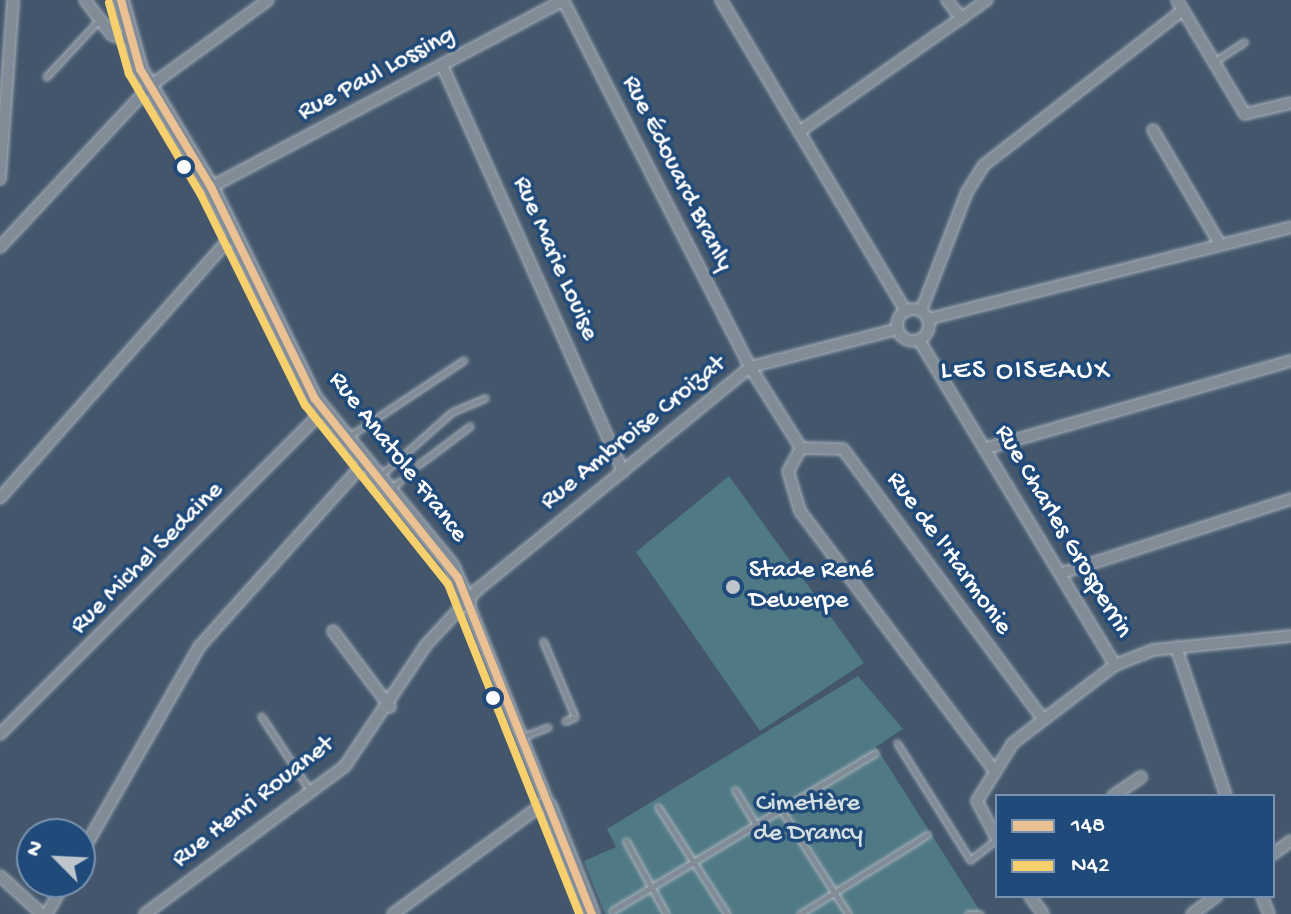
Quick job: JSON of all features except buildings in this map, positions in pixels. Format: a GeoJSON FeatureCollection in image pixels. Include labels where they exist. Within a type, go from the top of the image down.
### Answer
{"type":"FeatureCollection","features":[{"type":"Feature","properties":{"kind":"main road","name":"Rue Anatole France"},"geometry":{"type":"LineString","coordinates":[[126,4],[132,41],[150,86],[211,187],[323,411],[379,477],[395,485],[451,565],[468,603]]}},
{"type":"Feature","properties":{"kind":"main road","name":"Rue Anatole France"},"geometry":{"type":"LineString","coordinates":[[548,803],[592,914]]}},
{"type":"Feature","properties":{"kind":"street"},"geometry":{"type":"LineString","coordinates":[[0,179],[13,0]]}},
{"type":"Feature","properties":{"kind":"street"},"geometry":{"type":"LineString","coordinates":[[85,0],[112,35],[132,41]]}},
{"type":"Feature","properties":{"kind":"street","name":"Rue Paul Lossing"},"geometry":{"type":"LineString","coordinates":[[211,187],[563,0]]}},
{"type":"Feature","properties":{"kind":"street","name":"Rue Édouard Branly"},"geometry":{"type":"LineString","coordinates":[[563,0],[750,367],[801,448]]}},
{"type":"Feature","properties":{"kind":"street"},"geometry":{"type":"LineString","coordinates":[[721,0],[906,311],[924,315],[1291,227]]}},
{"type":"Feature","properties":{"kind":"street"},"geometry":{"type":"LineString","coordinates":[[947,0],[962,19]]}},
{"type":"Feature","properties":{"kind":"street"},"geometry":{"type":"LineString","coordinates":[[799,132],[987,0]]}},
{"type":"Feature","properties":{"kind":"street"},"geometry":{"type":"LineString","coordinates":[[0,247],[150,86],[262,1]]}},
{"type":"Feature","properties":{"kind":"street"},"geometry":{"type":"LineString","coordinates":[[906,311],[898,329],[919,340],[924,315],[967,192],[984,165],[1180,5],[1245,114],[1291,103]]}},
{"type":"Feature","properties":{"kind":"street","name":"Rue Marie Louise"},"geometry":{"type":"LineString","coordinates":[[442,65],[534,278],[623,471]]}},
{"type":"Feature","properties":{"kind":"street"},"geometry":{"type":"LineString","coordinates":[[1153,130],[1220,244]]}},
{"type":"Feature","properties":{"kind":"street"},"geometry":{"type":"LineString","coordinates":[[2,490],[233,235]]}},
{"type":"Feature","properties":{"kind":"street","name":"Rue Ambroise Croizat"},"geometry":{"type":"LineString","coordinates":[[468,603],[750,367],[898,329]]}},
{"type":"Feature","properties":{"kind":"street","name":"Rue Charles Grosperrin"},"geometry":{"type":"LineString","coordinates":[[919,340],[987,448],[1115,665]]}},
{"type":"Feature","properties":{"kind":"street"},"geometry":{"type":"LineString","coordinates":[[987,448],[1291,361]]}},
{"type":"Feature","properties":{"kind":"street","name":"Rue Michel Sedaine"},"geometry":{"type":"LineString","coordinates":[[0,734],[323,411]]}},
{"type":"Feature","properties":{"kind":"street"},"geometry":{"type":"LineString","coordinates":[[801,448],[788,471],[800,511],[995,772]]}},
{"type":"Feature","properties":{"kind":"street","name":"Rue de l'Harmonie"},"geometry":{"type":"LineString","coordinates":[[801,448],[843,449],[1043,719]]}},
{"type":"Feature","properties":{"kind":"street"},"geometry":{"type":"LineString","coordinates":[[96,828],[199,647],[366,461]]}},
{"type":"Feature","properties":{"kind":"street"},"geometry":{"type":"LineString","coordinates":[[1062,573],[1291,499]]}},
{"type":"Feature","properties":{"kind":"street","name":"Rue Henri Rouanet"},"geometry":{"type":"LineString","coordinates":[[145,914],[345,766],[390,707],[426,645],[468,603]]}},
{"type":"Feature","properties":{"kind":"street","name":"Rue Anatole France"},"geometry":{"type":"LineString","coordinates":[[468,603],[548,803]]}},
{"type":"Feature","properties":{"kind":"street"},"geometry":{"type":"LineString","coordinates":[[333,631],[390,707]]}},
{"type":"Feature","properties":{"kind":"street"},"geometry":{"type":"LineString","coordinates":[[995,835],[977,801],[1013,743],[1115,665],[1176,647],[1290,640]]}},
{"type":"Feature","properties":{"kind":"street"},"geometry":{"type":"LineString","coordinates":[[1176,647],[1225,794]]}},
{"type":"Feature","properties":{"kind":"street"},"geometry":{"type":"LineString","coordinates":[[1116,794],[1141,777]]}},
{"type":"Feature","properties":{"kind":"street"},"geometry":{"type":"LineString","coordinates":[[393,914],[548,803]]}},
{"type":"Feature","properties":{"kind":"street"},"geometry":{"type":"LineString","coordinates":[[0,876],[44,914]]}},
{"type":"Feature","properties":{"kind":"street"},"geometry":{"type":"LineString","coordinates":[[1192,914],[1214,898]]}},
{"type":"Feature","properties":{"kind":"lane"},"geometry":{"type":"LineString","coordinates":[[46,77],[99,20]]}},
{"type":"Feature","properties":{"kind":"lane"},"geometry":{"type":"LineString","coordinates":[[0,29],[12,37]]}},
{"type":"Feature","properties":{"kind":"lane"},"geometry":{"type":"LineString","coordinates":[[1214,62],[1244,42]]}},
{"type":"Feature","properties":{"kind":"lane"},"geometry":{"type":"LineString","coordinates":[[346,438],[464,360]]}},
{"type":"Feature","properties":{"kind":"lane"},"geometry":{"type":"LineString","coordinates":[[379,477],[452,412],[485,398]]}},
{"type":"Feature","properties":{"kind":"lane"},"geometry":{"type":"LineString","coordinates":[[418,465],[470,426]]}},
{"type":"Feature","properties":{"kind":"lane"},"geometry":{"type":"LineString","coordinates":[[543,641],[575,717],[565,721]]}},
{"type":"Feature","properties":{"kind":"lane"},"geometry":{"type":"LineString","coordinates":[[261,716],[311,793]]}},
{"type":"Feature","properties":{"kind":"lane"},"geometry":{"type":"LineString","coordinates":[[521,738],[548,727]]}},
{"type":"Feature","properties":{"kind":"lane"},"geometry":{"type":"LineString","coordinates":[[897,743],[970,860],[995,841]]}},
{"type":"Feature","properties":{"kind":"lane"},"geometry":{"type":"LineString","coordinates":[[612,911],[697,866],[875,753]]}},
{"type":"Feature","properties":{"kind":"lane"},"geometry":{"type":"LineString","coordinates":[[735,790],[758,828]]}},
{"type":"Feature","properties":{"kind":"lane"},"geometry":{"type":"LineString","coordinates":[[777,803],[848,914]]}},
{"type":"Feature","properties":{"kind":"lane"},"geometry":{"type":"LineString","coordinates":[[658,807],[727,914]]}},
{"type":"Feature","properties":{"kind":"lane"},"geometry":{"type":"LineString","coordinates":[[800,914],[927,835]]}},
{"type":"Feature","properties":{"kind":"lane"},"geometry":{"type":"LineString","coordinates":[[626,841],[666,914]]}},
{"type":"Feature","properties":{"kind":"lane"},"geometry":{"type":"LineString","coordinates":[[968,914],[978,913]]}},
{"type":"Feature","properties":{"kind":"green space","name":"Stade René Dewerpe"},"geometry":{"type":"Polygon","coordinates":[[[729,476],[864,663],[760,731],[636,552],[729,476]]]}},
{"type":"Feature","properties":{"kind":"green space","name":"Cimetière de Drancy"},"geometry":{"type":"Polygon","coordinates":[[[858,676],[903,729],[876,747],[982,914],[605,914],[584,861],[616,847],[607,829],[858,676]]]}},
{"type":"Feature","properties":{"kind":"transit line","name":"148"},"geometry":{"type":"LineString","coordinates":[[121,0],[140,69],[211,187],[315,399],[458,578],[592,914]]}},
{"type":"Feature","properties":{"kind":"transit line","name":"N42"},"geometry":{"type":"LineString","coordinates":[[109,3],[129,74],[200,193],[305,405],[448,584],[579,914]]}},
{"type":"Feature","properties":{"kind":"place","name":"Stade René Dewerpe"},"geometry":{"type":"Point","coordinates":[733,587]}},
{"type":"Feature","properties":{"kind":"district","name":"LES OISEAUX"},"geometry":{"type":"Point","coordinates":[1026,372]}}]}
